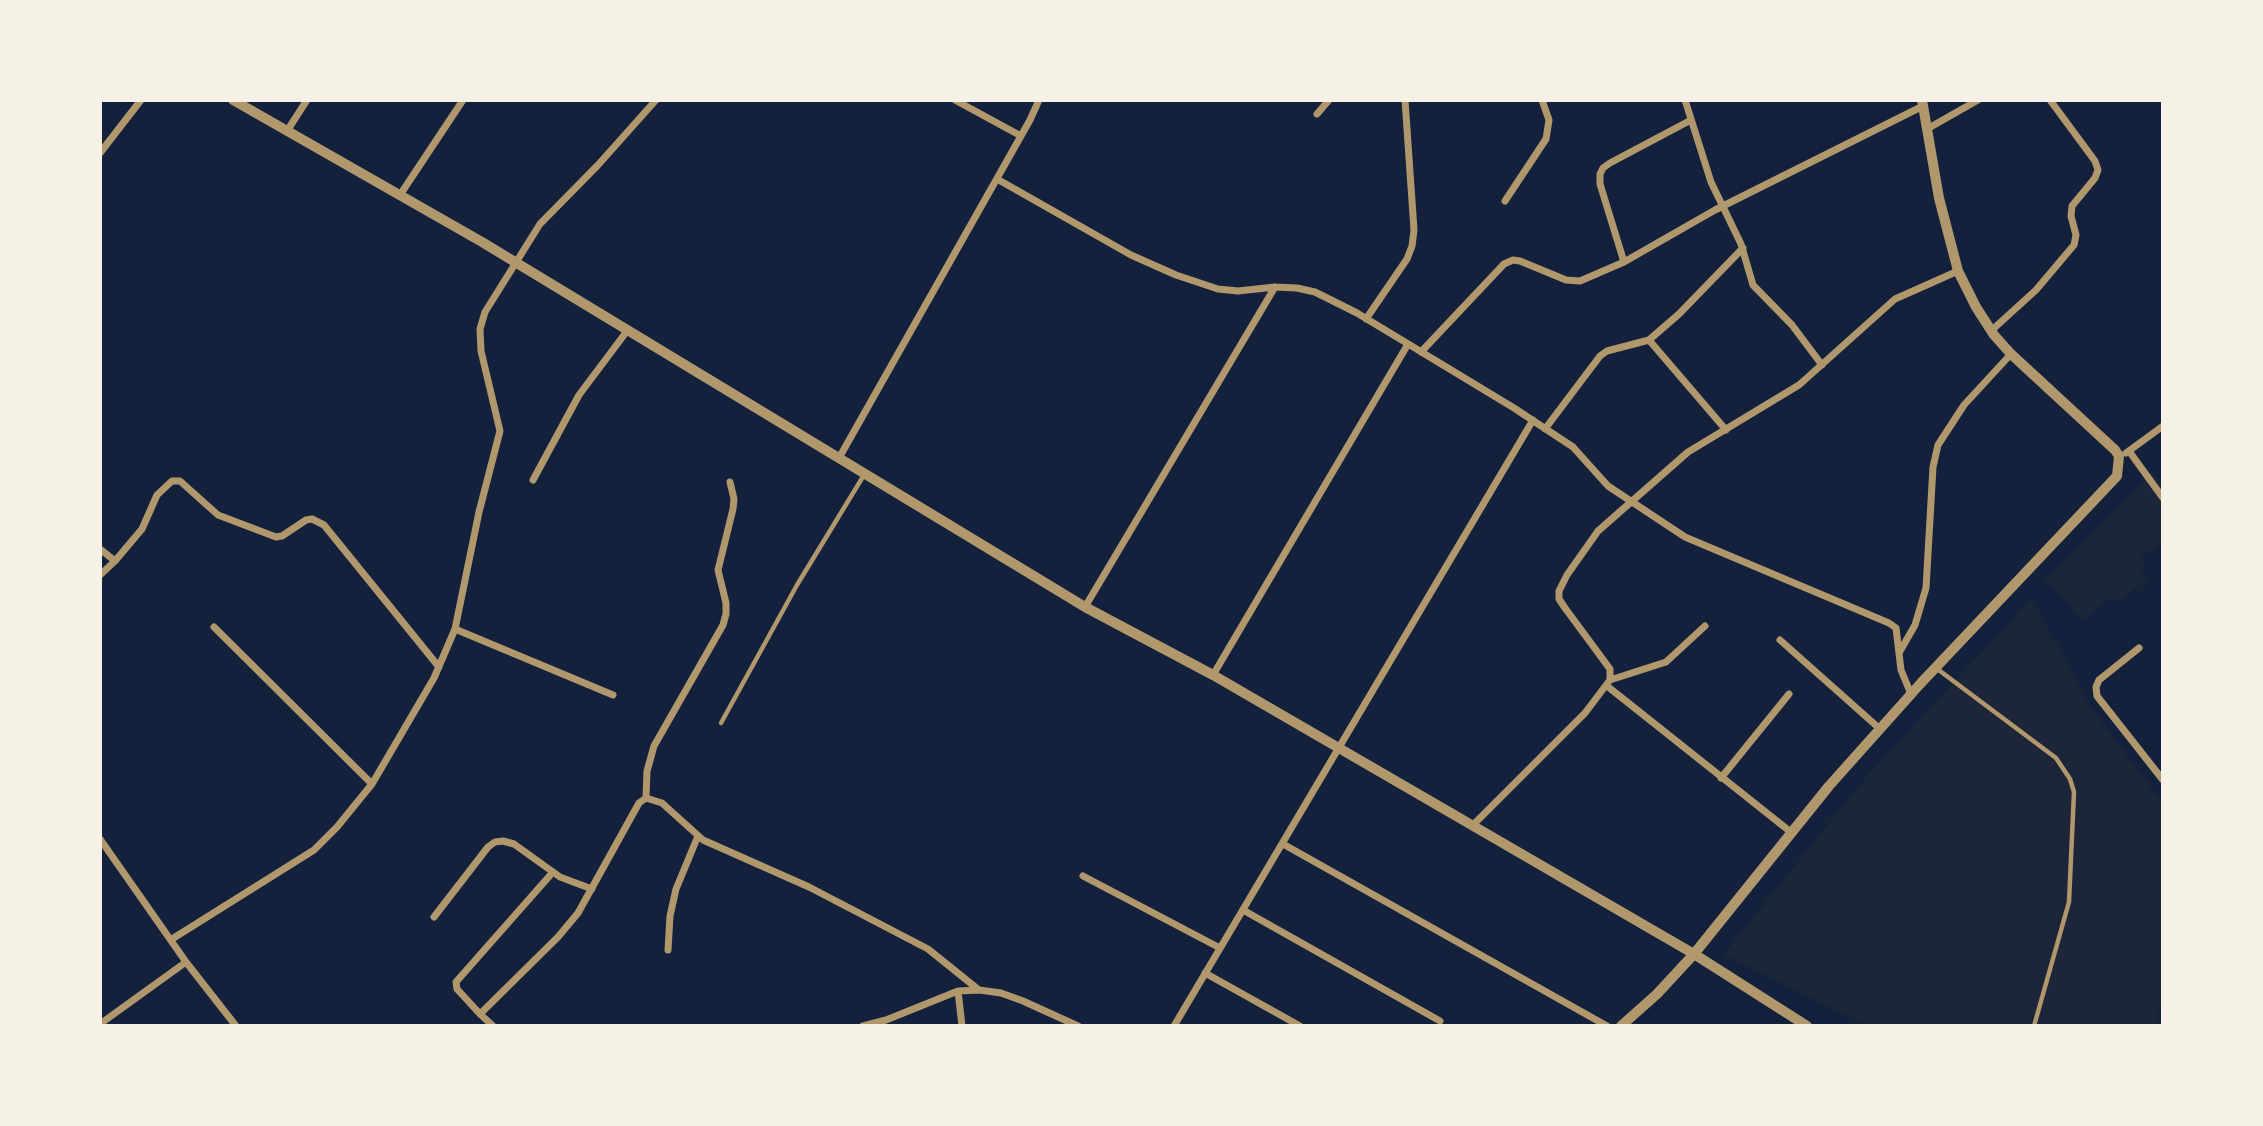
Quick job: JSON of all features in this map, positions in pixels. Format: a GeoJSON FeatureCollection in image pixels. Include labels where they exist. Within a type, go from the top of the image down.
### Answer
{"type":"FeatureCollection","features":[{"type":"Feature","properties":{"kind":"street"},"geometry":{"type":"LineString","coordinates":[[100,153],[141,100]]}},
{"type":"Feature","properties":{"kind":"street"},"geometry":{"type":"LineString","coordinates":[[233,100],[516,263],[1085,607],[1213,675],[1474,824],[1694,954],[1807,1026]]}},
{"type":"Feature","properties":{"kind":"street"},"geometry":{"type":"LineString","coordinates":[[287,131],[307,100]]}},
{"type":"Feature","properties":{"kind":"street"},"geometry":{"type":"LineString","coordinates":[[400,195],[463,100]]}},
{"type":"Feature","properties":{"kind":"street"},"geometry":{"type":"LineString","coordinates":[[172,939],[314,850],[372,784],[439,667],[455,629],[479,512],[500,431],[481,351],[480,329],[485,312],[547,215],[598,165],[656,100]]}},
{"type":"Feature","properties":{"kind":"street"},"geometry":{"type":"LineString","coordinates":[[955,100],[1021,136]]}},
{"type":"Feature","properties":{"kind":"street"},"geometry":{"type":"LineString","coordinates":[[839,458],[1039,100]]}},
{"type":"Feature","properties":{"kind":"street"},"geometry":{"type":"LineString","coordinates":[[1317,114],[1329,100]]}},
{"type":"Feature","properties":{"kind":"street"},"geometry":{"type":"LineString","coordinates":[[1366,319],[1407,259],[1412,246],[1414,230],[1405,100]]}},
{"type":"Feature","properties":{"kind":"street"},"geometry":{"type":"LineString","coordinates":[[1505,201],[1546,139],[1549,120],[1542,100]]}},
{"type":"Feature","properties":{"kind":"street"},"geometry":{"type":"LineString","coordinates":[[1685,100],[1711,182],[1742,248],[1753,285],[1792,324],[1822,365]]}},
{"type":"Feature","properties":{"kind":"street"},"geometry":{"type":"LineString","coordinates":[[1927,128],[1978,100]]}},
{"type":"Feature","properties":{"kind":"street"},"geometry":{"type":"LineString","coordinates":[[1992,330],[2036,290],[2074,245],[2076,235],[2071,216],[2073,206],[2098,170],[2095,161],[2050,100]]}},
{"type":"Feature","properties":{"kind":"street"},"geometry":{"type":"LineString","coordinates":[[1421,352],[1504,264],[1513,260],[1566,280],[1580,281],[1624,262],[1724,206],[1923,103],[1939,198],[1958,271],[1992,330],[2011,354],[2115,450],[2124,454],[2163,498]]}},
{"type":"Feature","properties":{"kind":"street"},"geometry":{"type":"LineString","coordinates":[[1624,262],[1600,184],[1600,174],[1610,163],[1691,120]]}},
{"type":"Feature","properties":{"kind":"street"},"geometry":{"type":"LineString","coordinates":[[997,179],[1131,254],[1176,275],[1218,289],[1237,291],[1275,287],[1315,292],[1366,319],[1573,447],[1608,486],[1685,537],[1889,623],[1896,628],[1898,656],[1911,694]]}},
{"type":"Feature","properties":{"kind":"street"},"geometry":{"type":"LineString","coordinates":[[1545,429],[1600,356],[1608,351],[1649,340],[1679,314],[1742,248]]}},
{"type":"Feature","properties":{"kind":"street"},"geometry":{"type":"LineString","coordinates":[[1609,683],[1610,669],[1559,598],[1567,575],[1598,531],[1688,452],[1799,385],[1895,299],[1958,271]]}},
{"type":"Feature","properties":{"kind":"street"},"geometry":{"type":"LineString","coordinates":[[1085,607],[1275,287]]}},
{"type":"Feature","properties":{"kind":"street"},"geometry":{"type":"LineString","coordinates":[[533,480],[579,396],[627,331]]}},
{"type":"Feature","properties":{"kind":"street"},"geometry":{"type":"LineString","coordinates":[[1649,340],[1726,430]]}},
{"type":"Feature","properties":{"kind":"street"},"geometry":{"type":"LineString","coordinates":[[1213,675],[1408,344]]}},
{"type":"Feature","properties":{"kind":"street"},"geometry":{"type":"LineString","coordinates":[[1898,656],[1915,625],[1926,588],[1933,467],[1938,445],[1964,405],[2011,354]]}},
{"type":"Feature","properties":{"kind":"street"},"geometry":{"type":"LineString","coordinates":[[1174,1026],[1533,421]]}},
{"type":"Feature","properties":{"kind":"street"},"geometry":{"type":"LineString","coordinates":[[1621,1026],[1657,994],[1694,954],[1829,786],[1911,694],[2117,476],[2124,454],[2163,426]]}},
{"type":"Feature","properties":{"kind":"street"},"geometry":{"type":"LineString","coordinates":[[100,575],[116,561],[142,529],[157,495],[176,480],[186,485],[218,515],[276,537],[306,520],[318,520],[439,667]]}},
{"type":"Feature","properties":{"kind":"street"},"geometry":{"type":"LineString","coordinates":[[646,798],[647,771],[654,746],[723,625],[726,614],[718,570],[733,509],[730,482]]}},
{"type":"Feature","properties":{"kind":"street"},"geometry":{"type":"LineString","coordinates":[[100,549],[116,561]]}},
{"type":"Feature","properties":{"kind":"street"},"geometry":{"type":"LineString","coordinates":[[1474,824],[1586,713],[1609,683],[1666,662],[1705,626]]}},
{"type":"Feature","properties":{"kind":"street"},"geometry":{"type":"LineString","coordinates":[[215,627],[372,784]]}},
{"type":"Feature","properties":{"kind":"street"},"geometry":{"type":"LineString","coordinates":[[455,629],[613,695]]}},
{"type":"Feature","properties":{"kind":"street"},"geometry":{"type":"LineString","coordinates":[[1780,640],[1880,729]]}},
{"type":"Feature","properties":{"kind":"street"},"geometry":{"type":"LineString","coordinates":[[2139,648],[2099,680],[2096,687],[2097,696],[2163,780]]}},
{"type":"Feature","properties":{"kind":"street"},"geometry":{"type":"LineString","coordinates":[[1609,683],[1721,778],[1792,833]]}},
{"type":"Feature","properties":{"kind":"street"},"geometry":{"type":"LineString","coordinates":[[1721,778],[1789,694]]}},
{"type":"Feature","properties":{"kind":"street"},"geometry":{"type":"LineString","coordinates":[[646,798],[662,803],[698,836],[716,846],[809,887],[911,939],[943,958],[979,990]]}},
{"type":"Feature","properties":{"kind":"street"},"geometry":{"type":"LineString","coordinates":[[480,1014],[558,937],[578,913],[639,803],[646,798]]}},
{"type":"Feature","properties":{"kind":"street"},"geometry":{"type":"LineString","coordinates":[[668,950],[670,916],[676,889],[698,836]]}},
{"type":"Feature","properties":{"kind":"street"},"geometry":{"type":"LineString","coordinates":[[100,839],[186,962],[236,1026]]}},
{"type":"Feature","properties":{"kind":"street"},"geometry":{"type":"LineString","coordinates":[[434,916],[488,847],[495,842],[514,844],[570,882],[592,889]]}},
{"type":"Feature","properties":{"kind":"street"},"geometry":{"type":"LineString","coordinates":[[1283,844],[1607,1026]]}},
{"type":"Feature","properties":{"kind":"street"},"geometry":{"type":"LineString","coordinates":[[493,1026],[457,989],[456,982],[553,872]]}},
{"type":"Feature","properties":{"kind":"street"},"geometry":{"type":"LineString","coordinates":[[1083,876],[1220,948]]}},
{"type":"Feature","properties":{"kind":"street"},"geometry":{"type":"LineString","coordinates":[[1243,910],[1440,1021]]}},
{"type":"Feature","properties":{"kind":"street"},"geometry":{"type":"LineString","coordinates":[[100,1024],[186,962]]}},
{"type":"Feature","properties":{"kind":"street"},"geometry":{"type":"LineString","coordinates":[[1205,973],[1300,1026]]}},
{"type":"Feature","properties":{"kind":"street"},"geometry":{"type":"LineString","coordinates":[[863,1026],[886,1020],[958,991],[979,990],[1001,993],[1023,1001],[1078,1026]]}},
{"type":"Feature","properties":{"kind":"street"},"geometry":{"type":"LineString","coordinates":[[958,991],[961,1026]]}},
{"type":"Feature","properties":{"kind":"lane"},"geometry":{"type":"LineString","coordinates":[[721,723],[797,585],[864,474]]}},
{"type":"Feature","properties":{"kind":"lane"},"geometry":{"type":"LineString","coordinates":[[1935,668],[2056,758],[2070,779],[2074,792],[2069,902],[2034,1026]]}},
{"type":"Feature","properties":{"kind":"shaded area"},"geometry":{"type":"Polygon","coordinates":[[[2152,471],[2163,486],[2163,541],[2141,557],[2146,566],[2142,571],[2147,579],[2123,598],[2105,601],[2083,621],[2045,580],[2152,471]]]}},
{"type":"Feature","properties":{"kind":"shaded area"},"geometry":{"type":"Polygon","coordinates":[[[2032,598],[2091,707],[2163,803],[2163,1005],[2156,1014],[2163,1026],[1870,1026],[1724,954],[1866,777],[2032,598]]]}}]}
